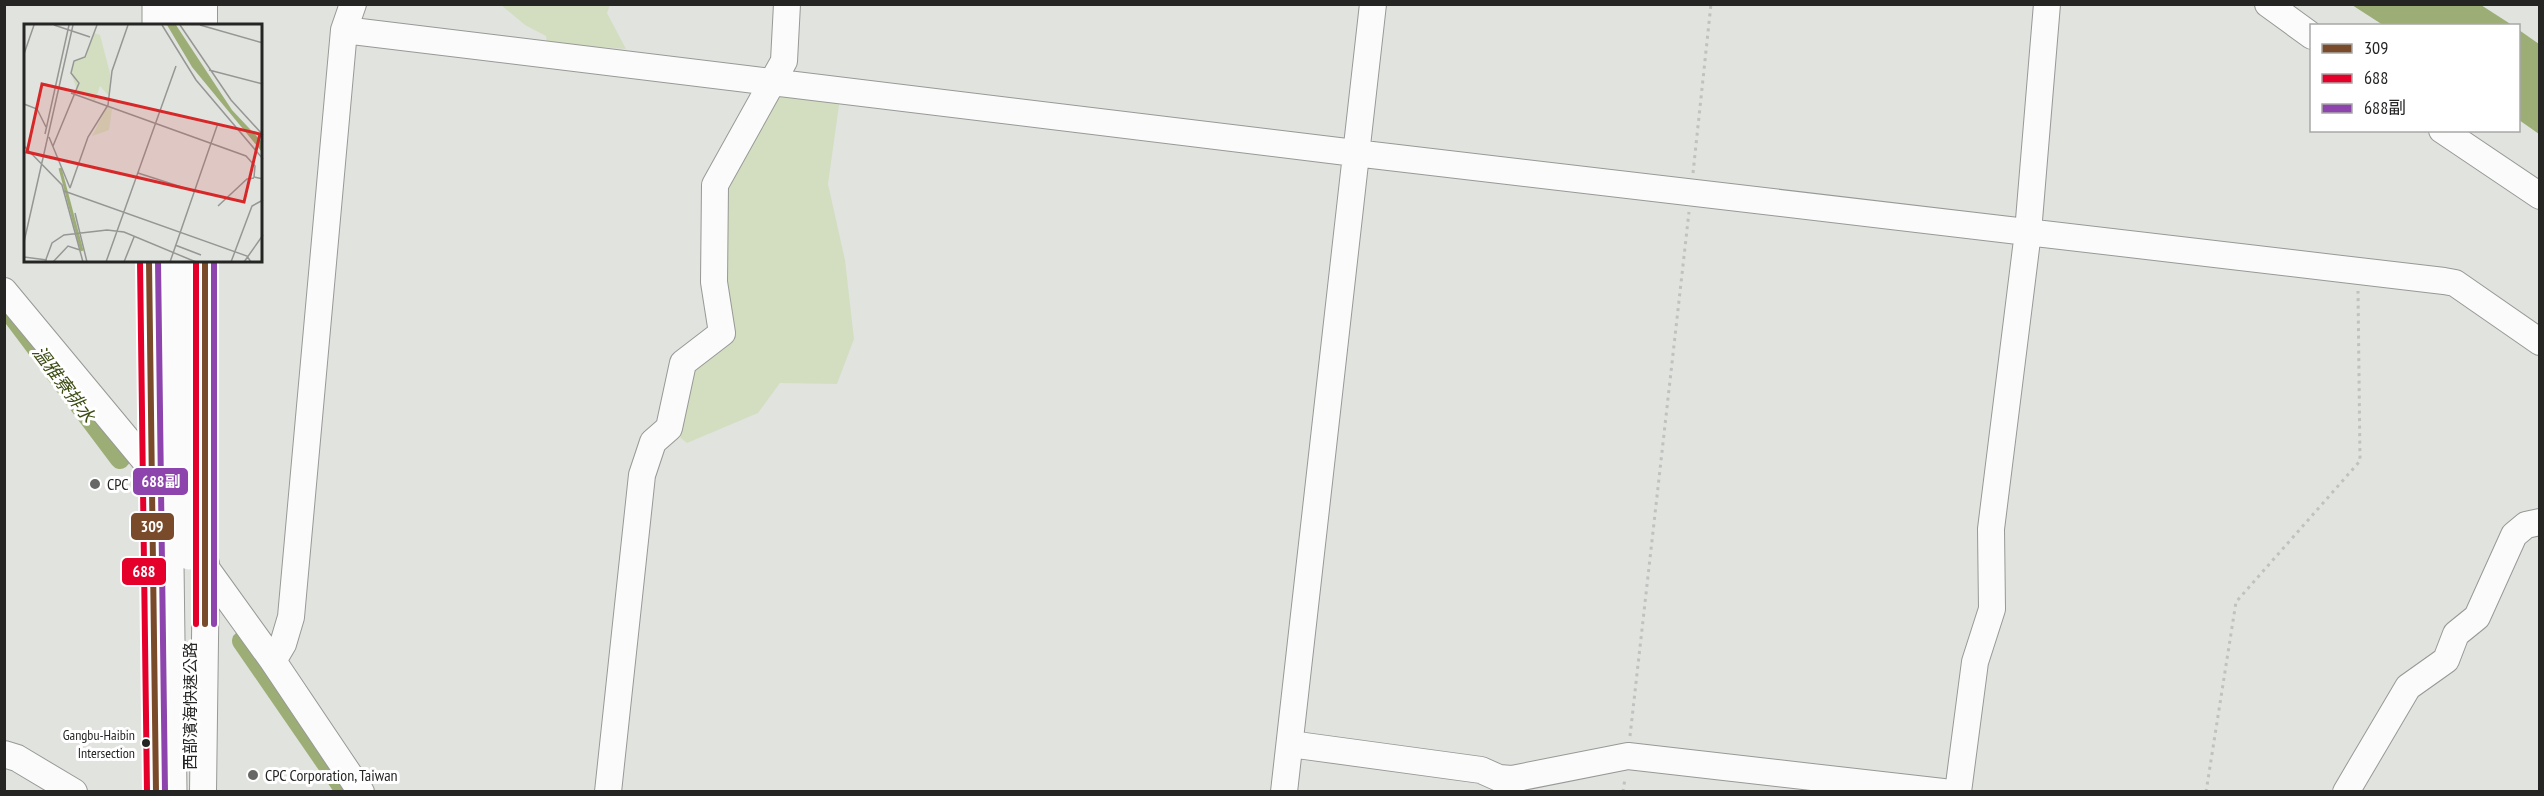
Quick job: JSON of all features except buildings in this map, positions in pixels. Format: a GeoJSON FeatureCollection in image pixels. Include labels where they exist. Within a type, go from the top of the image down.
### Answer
{"type":"FeatureCollection","features":[{"type":"Feature","properties":{"kind":"highway"},"geometry":{"type":"LineString","coordinates":[[159,4],[159,24]]}},
{"type":"Feature","properties":{"kind":"highway"},"geometry":{"type":"LineString","coordinates":[[186,4],[187,24]]}},
{"type":"Feature","properties":{"kind":"highway","name":"西部濱海快速公路"},"geometry":{"type":"LineString","coordinates":[[163,262],[170,792]]}},
{"type":"Feature","properties":{"kind":"highway","name":"西部濱海快速公路"},"geometry":{"type":"LineString","coordinates":[[189,262],[190,792]]}},
{"type":"Feature","properties":{"kind":"street"},"geometry":{"type":"LineString","coordinates":[[146,4],[146,24]]}},
{"type":"Feature","properties":{"kind":"street"},"geometry":{"type":"LineString","coordinates":[[204,4],[204,24]]}},
{"type":"Feature","properties":{"kind":"street"},"geometry":{"type":"LineString","coordinates":[[273,661],[283,644],[291,617],[344,30],[353,4]]}},
{"type":"Feature","properties":{"kind":"street"},"geometry":{"type":"LineString","coordinates":[[608,792],[642,475],[654,442],[669,428],[683,363],[722,333],[714,282],[715,185],[784,61],[787,4]]}},
{"type":"Feature","properties":{"kind":"street"},"geometry":{"type":"LineString","coordinates":[[1284,792],[1372,4]]}},
{"type":"Feature","properties":{"kind":"street"},"geometry":{"type":"LineString","coordinates":[[1958,792],[1975,662],[1992,609],[1991,529],[2028,232],[2047,4]]}},
{"type":"Feature","properties":{"kind":"street"},"geometry":{"type":"LineString","coordinates":[[2268,4],[2310,35]]}},
{"type":"Feature","properties":{"kind":"street"},"geometry":{"type":"LineString","coordinates":[[344,30],[2455,284],[2540,342]]}},
{"type":"Feature","properties":{"kind":"street"},"geometry":{"type":"LineString","coordinates":[[2445,132],[2540,196]]}},
{"type":"Feature","properties":{"kind":"street"},"geometry":{"type":"LineString","coordinates":[[149,262],[156,792]]}},
{"type":"Feature","properties":{"kind":"street"},"geometry":{"type":"LineString","coordinates":[[203,792],[206,568],[205,262]]}},
{"type":"Feature","properties":{"kind":"street"},"geometry":{"type":"LineString","coordinates":[[4,291],[151,468],[206,568],[273,661],[361,792]]}},
{"type":"Feature","properties":{"kind":"street"},"geometry":{"type":"LineString","coordinates":[[2346,792],[2408,687],[2446,660],[2456,634],[2477,616],[2514,535],[2526,525],[2540,522]]}},
{"type":"Feature","properties":{"kind":"street"},"geometry":{"type":"LineString","coordinates":[[1290,744],[1481,770],[1499,778],[1512,779],[1628,756],[1943,792]]}},
{"type":"Feature","properties":{"kind":"street"},"geometry":{"type":"LineString","coordinates":[[4,754],[17,758],[74,792]]}},
{"type":"Feature","properties":{"kind":"path"},"geometry":{"type":"LineString","coordinates":[[1623,792],[1711,4]]}},
{"type":"Feature","properties":{"kind":"path"},"geometry":{"type":"LineString","coordinates":[[2206,792],[2235,602],[2360,461],[2358,271]]}},
{"type":"Feature","properties":{"kind":"shaded area"},"geometry":{"type":"Polygon","coordinates":[[[501,5],[610,5],[607,13],[626,49],[547,43],[546,36],[525,25],[501,5]]]}},
{"type":"Feature","properties":{"kind":"shaded area"},"geometry":{"type":"Polygon","coordinates":[[[2352,5],[2481,5],[2510,24],[2381,24],[2352,5]]]}},
{"type":"Feature","properties":{"kind":"shaded area"},"geometry":{"type":"Polygon","coordinates":[[[2520,31],[2539,44],[2539,134],[2520,121],[2520,31]]]}},
{"type":"Feature","properties":{"kind":"shaded area"},"geometry":{"type":"Polygon","coordinates":[[[780,89],[840,98],[828,184],[845,260],[854,339],[837,384],[780,383],[758,413],[687,443],[677,435],[694,364],[732,336],[721,282],[723,209],[729,180],[780,89]]]}},
{"type":"Feature","properties":{"kind":"waterway","name":"溫雅寮排水"},"geometry":{"type":"LineString","coordinates":[[4,313],[11,314],[120,459]]}},
{"type":"Feature","properties":{"kind":"waterway"},"geometry":{"type":"LineString","coordinates":[[242,641],[344,789]]}},
{"type":"Feature","properties":{"kind":"transit line","name":"688"},"geometry":{"type":"LineString","coordinates":[[140,262],[147,792]]}},
{"type":"Feature","properties":{"kind":"transit line","name":"309"},"geometry":{"type":"LineString","coordinates":[[149,262],[156,792]]}},
{"type":"Feature","properties":{"kind":"transit line","name":"688副"},"geometry":{"type":"LineString","coordinates":[[158,262],[165,792]]}},
{"type":"Feature","properties":{"kind":"transit line","name":"688"},"geometry":{"type":"LineString","coordinates":[[196,262],[196,624]]}},
{"type":"Feature","properties":{"kind":"transit line","name":"309"},"geometry":{"type":"LineString","coordinates":[[205,262],[205,624]]}},
{"type":"Feature","properties":{"kind":"transit line","name":"688副"},"geometry":{"type":"LineString","coordinates":[[214,262],[214,624]]}},
{"type":"Feature","properties":{"kind":"place","name":"CPC"},"geometry":{"type":"Point","coordinates":[95,484]}},
{"type":"Feature","properties":{"kind":"place","name":"Gangbu-Haibin Intersection"},"geometry":{"type":"Point","coordinates":[146,743]}},
{"type":"Feature","properties":{"kind":"place","name":"CPC Corporation, Taiwan"},"geometry":{"type":"Point","coordinates":[253,775]}}]}
